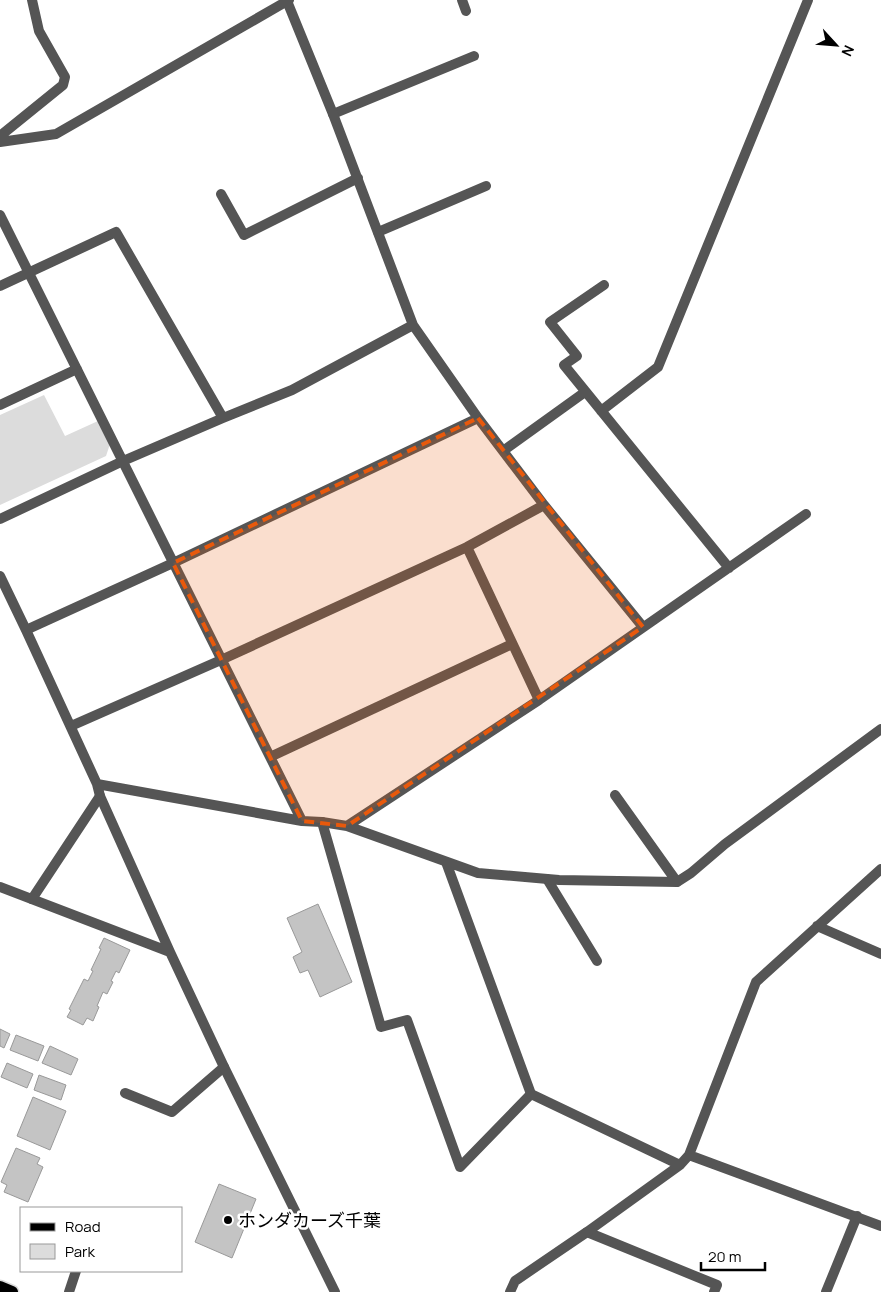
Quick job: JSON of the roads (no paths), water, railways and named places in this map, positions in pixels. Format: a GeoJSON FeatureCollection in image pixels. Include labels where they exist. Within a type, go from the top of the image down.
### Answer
{"type":"FeatureCollection","features":[{"type":"Feature","properties":{"kind":"main road"},"geometry":{"type":"LineString","coordinates":[[0,1287],[12,1292]]}},
{"type":"Feature","properties":{"kind":"street"},"geometry":{"type":"LineString","coordinates":[[0,136],[62,85],[65,77],[39,31],[32,0]]}},
{"type":"Feature","properties":{"kind":"street"},"geometry":{"type":"LineString","coordinates":[[462,0],[466,11]]}},
{"type":"Feature","properties":{"kind":"street"},"geometry":{"type":"LineString","coordinates":[[601,411],[658,367],[808,0]]}},
{"type":"Feature","properties":{"kind":"street"},"geometry":{"type":"LineString","coordinates":[[0,142],[56,134],[288,1],[358,178],[413,325],[478,418],[544,505],[643,627]]}},
{"type":"Feature","properties":{"kind":"street"},"geometry":{"type":"LineString","coordinates":[[333,114],[474,56]]}},
{"type":"Feature","properties":{"kind":"street"},"geometry":{"type":"LineString","coordinates":[[221,194],[244,235],[358,178]]}},
{"type":"Feature","properties":{"kind":"street"},"geometry":{"type":"LineString","coordinates":[[378,232],[486,186]]}},
{"type":"Feature","properties":{"kind":"street"},"geometry":{"type":"LineString","coordinates":[[0,215],[302,821]]}},
{"type":"Feature","properties":{"kind":"street"},"geometry":{"type":"LineString","coordinates":[[0,286],[116,232],[223,418]]}},
{"type":"Feature","properties":{"kind":"street"},"geometry":{"type":"LineString","coordinates":[[604,285],[550,322],[577,356],[564,365],[729,568]]}},
{"type":"Feature","properties":{"kind":"street"},"geometry":{"type":"LineString","coordinates":[[0,519],[123,461],[292,390],[413,325]]}},
{"type":"Feature","properties":{"kind":"street"},"geometry":{"type":"LineString","coordinates":[[0,405],[77,369]]}},
{"type":"Feature","properties":{"kind":"street"},"geometry":{"type":"LineString","coordinates":[[503,451],[585,392]]}},
{"type":"Feature","properties":{"kind":"street"},"geometry":{"type":"LineString","coordinates":[[26,630],[173,563],[478,418]]}},
{"type":"Feature","properties":{"kind":"street"},"geometry":{"type":"LineString","coordinates":[[71,726],[222,660],[467,547],[544,505]]}},
{"type":"Feature","properties":{"kind":"street"},"geometry":{"type":"LineString","coordinates":[[346,826],[539,700],[806,514]]}},
{"type":"Feature","properties":{"kind":"street"},"geometry":{"type":"LineString","coordinates":[[467,547],[539,700]]}},
{"type":"Feature","properties":{"kind":"street"},"geometry":{"type":"LineString","coordinates":[[0,576],[71,726],[97,784],[100,796],[170,952],[224,1067],[335,1292]]}},
{"type":"Feature","properties":{"kind":"street"},"geometry":{"type":"LineString","coordinates":[[270,757],[512,644]]}},
{"type":"Feature","properties":{"kind":"street"},"geometry":{"type":"LineString","coordinates":[[97,784],[302,821],[346,826],[478,873],[547,879],[677,882],[691,873],[725,844],[881,729]]}},
{"type":"Feature","properties":{"kind":"street"},"geometry":{"type":"LineString","coordinates":[[615,795],[677,882]]}},
{"type":"Feature","properties":{"kind":"street"},"geometry":{"type":"LineString","coordinates":[[32,899],[100,796]]}},
{"type":"Feature","properties":{"kind":"street"},"geometry":{"type":"LineString","coordinates":[[322,822],[381,1027],[407,1020],[460,1167],[532,1094]]}},
{"type":"Feature","properties":{"kind":"street"},"geometry":{"type":"LineString","coordinates":[[446,862],[532,1094],[680,1165]]}},
{"type":"Feature","properties":{"kind":"street"},"geometry":{"type":"LineString","coordinates":[[510,1292],[515,1281],[680,1165],[689,1155],[756,982],[881,869]]}},
{"type":"Feature","properties":{"kind":"street"},"geometry":{"type":"LineString","coordinates":[[547,879],[597,961]]}},
{"type":"Feature","properties":{"kind":"street"},"geometry":{"type":"LineString","coordinates":[[0,887],[170,952]]}},
{"type":"Feature","properties":{"kind":"street"},"geometry":{"type":"LineString","coordinates":[[817,926],[881,954]]}},
{"type":"Feature","properties":{"kind":"street"},"geometry":{"type":"LineString","coordinates":[[125,1093],[172,1112],[224,1067]]}},
{"type":"Feature","properties":{"kind":"street"},"geometry":{"type":"LineString","coordinates":[[689,1155],[881,1226]]}},
{"type":"Feature","properties":{"kind":"street"},"geometry":{"type":"LineString","coordinates":[[826,1292],[856,1216]]}},
{"type":"Feature","properties":{"kind":"street"},"geometry":{"type":"LineString","coordinates":[[587,1232],[717,1285],[714,1292]]}},
{"type":"Feature","properties":{"kind":"street"},"geometry":{"type":"LineString","coordinates":[[69,1292],[76,1272]]}},
{"type":"Feature","properties":{"kind":"place","name":"ホンダカーズ千葉"},"geometry":{"type":"Point","coordinates":[228,1220]}}]}
